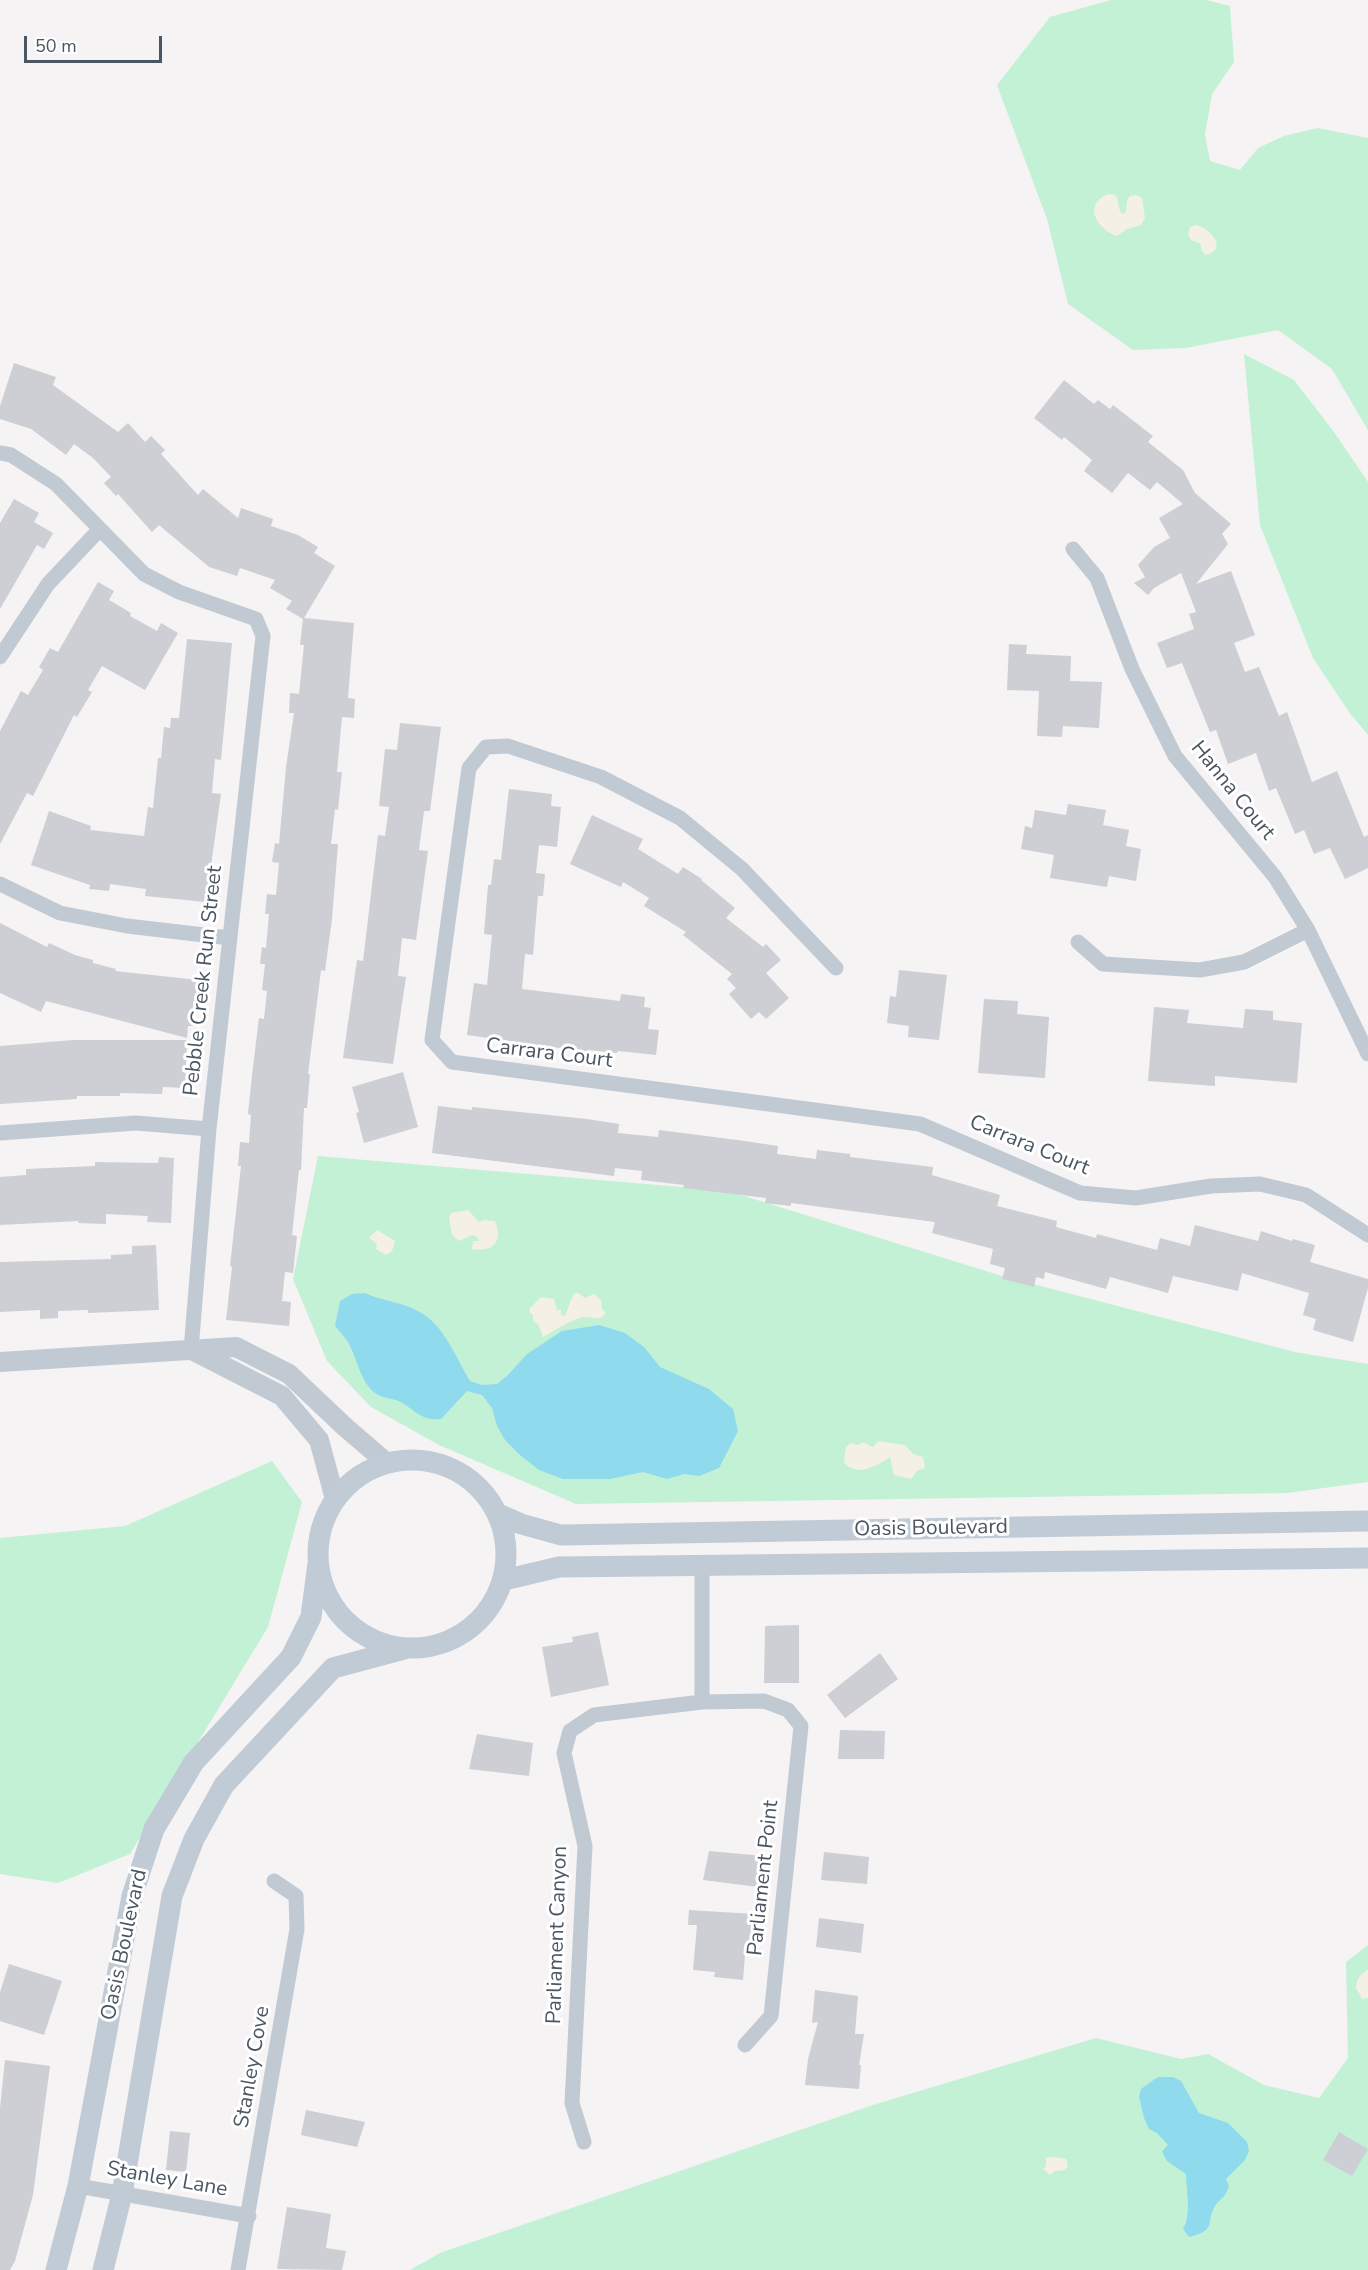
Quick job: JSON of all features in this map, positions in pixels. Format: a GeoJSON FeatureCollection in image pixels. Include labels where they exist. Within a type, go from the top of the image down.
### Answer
{"type":"FeatureCollection","features":[{"type":"Feature","properties":{"kind":"main road","name":"Oasis Boulevard"},"geometry":{"type":"LineString","coordinates":[[56,2270],[78,2186],[132,1896],[154,1829],[194,1762],[291,1657],[311,1617],[318,1563],[318,1541],[324,1519],[335,1499],[358,1476],[387,1462],[420,1460],[452,1468],[479,1487],[498,1514],[505,1535],[507,1557],[504,1580],[490,1609],[466,1633],[436,1646],[404,1649],[333,1668],[224,1785],[194,1839],[172,1896],[122,2194],[103,2270]]}},
{"type":"Feature","properties":{"kind":"main road","name":"Oasis Boulevard"},"geometry":{"type":"LineString","coordinates":[[498,1514],[521,1524],[561,1536],[1368,1521]]}},
{"type":"Feature","properties":{"kind":"main road","name":"Oasis Boulevard"},"geometry":{"type":"LineString","coordinates":[[504,1580],[559,1567],[1368,1558]]}},
{"type":"Feature","properties":{"kind":"main road","name":"Oasis Boulevard"},"geometry":{"type":"LineString","coordinates":[[318,1563],[326,1595],[345,1622],[372,1641],[404,1649]]}},
{"type":"Feature","properties":{"kind":"street"},"geometry":{"type":"LineString","coordinates":[[0,453],[11,455],[56,484],[100,529],[48,584],[0,657]]}},
{"type":"Feature","properties":{"kind":"street","name":"Pebble Creek Run Street"},"geometry":{"type":"LineString","coordinates":[[100,529],[144,574],[179,592],[256,619],[263,636],[209,1129],[191,1350]]}},
{"type":"Feature","properties":{"kind":"street","name":"Hanna Court"},"geometry":{"type":"LineString","coordinates":[[1073,549],[1097,579],[1132,669],[1175,756],[1275,877],[1308,930],[1368,1054]]}},
{"type":"Feature","properties":{"kind":"street","name":"Carrara Court"},"geometry":{"type":"LineString","coordinates":[[836,968],[742,869],[680,818],[601,777],[508,746],[486,747],[470,768],[432,1040],[452,1062],[920,1124],[1080,1193],[1136,1198],[1211,1186],[1260,1184],[1306,1195],[1368,1235]]}},
{"type":"Feature","properties":{"kind":"street"},"geometry":{"type":"LineString","coordinates":[[0,884],[60,913],[127,927],[230,938]]}},
{"type":"Feature","properties":{"kind":"street"},"geometry":{"type":"LineString","coordinates":[[1078,942],[1103,964],[1200,970],[1244,962],[1308,930]]}},
{"type":"Feature","properties":{"kind":"street"},"geometry":{"type":"LineString","coordinates":[[0,1133],[136,1122],[209,1129]]}},
{"type":"Feature","properties":{"kind":"street"},"geometry":{"type":"LineString","coordinates":[[0,1362],[236,1347],[289,1374],[387,1462]]}},
{"type":"Feature","properties":{"kind":"street"},"geometry":{"type":"LineString","coordinates":[[191,1350],[282,1396],[319,1440],[335,1499]]}},
{"type":"Feature","properties":{"kind":"street"},"geometry":{"type":"LineString","coordinates":[[702,1566],[702,1702]]}},
{"type":"Feature","properties":{"kind":"street","name":"Parliament Point"},"geometry":{"type":"LineString","coordinates":[[702,1702],[764,1701],[788,1710],[801,1726],[771,2016],[745,2045]]}},
{"type":"Feature","properties":{"kind":"street","name":"Parliament Canyon"},"geometry":{"type":"LineString","coordinates":[[584,2142],[572,2103],[585,1846],[564,1753],[570,1731],[594,1716],[702,1702]]}},
{"type":"Feature","properties":{"kind":"street","name":"Stanley Cove"},"geometry":{"type":"LineString","coordinates":[[238,2270],[297,1929],[296,1896],[274,1881]]}},
{"type":"Feature","properties":{"kind":"street","name":"Stanley Lane"},"geometry":{"type":"LineString","coordinates":[[78,2186],[249,2216]]}},
{"type":"Feature","properties":{"kind":"green space"},"geometry":{"type":"Polygon","coordinates":[[[1111,0],[1206,0],[1230,6],[1234,62],[1212,94],[1205,134],[1210,161],[1240,170],[1258,148],[1284,136],[1318,128],[1368,138],[1368,430],[1332,369],[1278,330],[1186,348],[1133,350],[1068,304],[1047,219],[997,85],[1050,17],[1111,0]]]}},
{"type":"Feature","properties":{"kind":"green space"},"geometry":{"type":"Polygon","coordinates":[[[1244,354],[1294,380],[1334,432],[1368,482],[1368,735],[1349,712],[1313,658],[1260,525],[1244,354]]]}},
{"type":"Feature","properties":{"kind":"green space"},"geometry":{"type":"Polygon","coordinates":[[[318,1156],[728,1191],[1002,1276],[1295,1352],[1368,1364],[1368,1482],[1287,1493],[576,1504],[439,1445],[371,1407],[327,1361],[293,1279],[318,1156]]]}},
{"type":"Feature","properties":{"kind":"green space"},"geometry":{"type":"Polygon","coordinates":[[[272,1461],[302,1502],[268,1627],[130,1854],[58,1883],[0,1874],[0,1538],[125,1526],[272,1461]]]}},
{"type":"Feature","properties":{"kind":"green space"},"geometry":{"type":"Polygon","coordinates":[[[1368,1945],[1368,2270],[410,2270],[440,2253],[873,2105],[1096,2038],[1181,2059],[1208,2054],[1264,2085],[1319,2098],[1348,2058],[1346,1962],[1368,1945]]]}},
{"type":"Feature","properties":{"kind":"sand"},"geometry":{"type":"Polygon","coordinates":[[[1108,194],[1117,197],[1122,214],[1126,212],[1130,196],[1136,195],[1142,198],[1145,218],[1141,225],[1127,229],[1117,236],[1104,228],[1095,216],[1094,210],[1100,199],[1108,194]]]}},
{"type":"Feature","properties":{"kind":"sand"},"geometry":{"type":"Polygon","coordinates":[[[1196,225],[1207,230],[1215,239],[1217,244],[1213,252],[1206,255],[1200,243],[1190,238],[1188,233],[1190,227],[1196,225]]]}},
{"type":"Feature","properties":{"kind":"sand"},"geometry":{"type":"Polygon","coordinates":[[[468,1210],[479,1222],[495,1221],[498,1235],[495,1244],[491,1247],[480,1250],[472,1249],[473,1241],[479,1241],[476,1236],[472,1235],[459,1241],[452,1235],[449,1218],[451,1213],[468,1210]]]}},
{"type":"Feature","properties":{"kind":"sand"},"geometry":{"type":"Polygon","coordinates":[[[377,1230],[395,1241],[392,1251],[386,1255],[376,1249],[377,1244],[369,1238],[377,1230]]]}},
{"type":"Feature","properties":{"kind":"sand"},"geometry":{"type":"Polygon","coordinates":[[[578,1293],[585,1298],[594,1294],[601,1300],[602,1309],[606,1313],[598,1318],[584,1317],[575,1320],[543,1337],[539,1326],[533,1320],[533,1315],[529,1312],[530,1308],[541,1297],[554,1299],[557,1310],[561,1310],[561,1315],[565,1316],[574,1294],[578,1293]]]}},
{"type":"Feature","properties":{"kind":"sand"},"geometry":{"type":"Polygon","coordinates":[[[878,1441],[905,1445],[913,1454],[923,1457],[925,1468],[917,1471],[911,1479],[894,1475],[890,1457],[873,1467],[860,1470],[849,1467],[844,1462],[846,1447],[851,1443],[858,1445],[863,1442],[873,1447],[878,1441]]]}},
{"type":"Feature","properties":{"kind":"sand"},"geometry":{"type":"Polygon","coordinates":[[[1368,1970],[1368,1998],[1362,1999],[1356,1985],[1361,1975],[1368,1970]]]}},
{"type":"Feature","properties":{"kind":"sand"},"geometry":{"type":"Polygon","coordinates":[[[1046,2158],[1066,2159],[1068,2166],[1065,2170],[1055,2171],[1050,2175],[1043,2169],[1046,2166],[1046,2158]]]}},
{"type":"Feature","properties":{"kind":"water"},"geometry":{"type":"Polygon","coordinates":[[[365,1293],[412,1308],[427,1317],[442,1333],[470,1381],[482,1385],[497,1384],[527,1354],[562,1331],[599,1325],[625,1333],[644,1347],[660,1367],[709,1389],[733,1409],[738,1431],[719,1468],[699,1476],[684,1474],[667,1479],[643,1472],[610,1479],[563,1479],[539,1470],[505,1440],[497,1426],[492,1408],[482,1395],[467,1391],[441,1419],[435,1419],[425,1418],[400,1402],[375,1393],[363,1377],[348,1342],[335,1326],[340,1301],[352,1294],[365,1293]]]}},
{"type":"Feature","properties":{"kind":"water"},"geometry":{"type":"Polygon","coordinates":[[[1158,2077],[1173,2077],[1181,2081],[1199,2113],[1228,2123],[1247,2142],[1249,2151],[1245,2160],[1226,2179],[1229,2186],[1215,2206],[1207,2229],[1189,2237],[1183,2229],[1188,2210],[1186,2174],[1167,2161],[1162,2151],[1168,2145],[1157,2133],[1149,2129],[1139,2097],[1141,2089],[1158,2077]]]}},
{"type":"Feature","properties":{"kind":"building"},"geometry":{"type":"Polygon","coordinates":[[[14,363],[56,377],[53,385],[118,432],[128,423],[145,442],[151,436],[165,450],[161,454],[198,495],[203,489],[238,518],[241,508],[273,519],[271,526],[298,535],[318,547],[314,553],[335,566],[304,618],[354,623],[348,698],[355,699],[354,718],[342,717],[337,772],[342,772],[331,844],[338,844],[332,919],[325,971],[321,970],[308,1074],[310,1074],[307,1108],[304,1108],[301,1170],[299,1170],[292,1235],[297,1236],[293,1273],[285,1272],[282,1301],[291,1302],[289,1326],[226,1320],[241,1166],[238,1166],[240,1142],[249,1143],[251,1115],[248,1114],[252,1075],[259,1018],[264,1019],[267,991],[262,990],[265,964],[260,964],[262,947],[266,948],[269,914],[265,914],[267,894],[276,895],[279,863],[272,862],[275,843],[279,844],[286,767],[294,713],[289,713],[290,693],[299,694],[304,645],[300,645],[303,619],[286,609],[292,601],[270,588],[275,580],[240,568],[237,576],[209,567],[159,525],[152,532],[118,494],[116,496],[104,483],[111,477],[93,458],[74,444],[66,455],[31,429],[0,419],[0,406],[14,363]]]}},
{"type":"Feature","properties":{"kind":"building"},"geometry":{"type":"Polygon","coordinates":[[[1064,380],[1094,404],[1098,400],[1110,409],[1113,405],[1153,436],[1148,442],[1183,470],[1195,493],[1231,524],[1222,534],[1228,544],[1196,584],[1231,571],[1255,635],[1234,643],[1245,672],[1259,667],[1279,716],[1287,712],[1312,782],[1337,771],[1364,837],[1368,835],[1368,868],[1345,879],[1330,848],[1314,854],[1304,830],[1295,834],[1276,788],[1269,791],[1256,753],[1228,764],[1216,730],[1210,732],[1182,663],[1167,668],[1157,643],[1194,629],[1189,614],[1196,612],[1181,573],[1154,588],[1148,595],[1134,583],[1145,577],[1138,565],[1154,547],[1170,538],[1159,518],[1183,504],[1157,482],[1150,490],[1128,473],[1112,493],[1084,471],[1092,460],[1064,437],[1062,440],[1034,418],[1064,380]]]}},
{"type":"Feature","properties":{"kind":"building"},"geometry":{"type":"Polygon","coordinates":[[[14,499],[39,513],[34,522],[53,533],[44,549],[37,545],[0,609],[0,523],[14,499]]]}},
{"type":"Feature","properties":{"kind":"building"},"geometry":{"type":"Polygon","coordinates":[[[98,582],[114,591],[109,600],[131,613],[130,616],[157,631],[161,623],[178,633],[145,690],[102,666],[88,690],[92,692],[77,717],[74,715],[33,796],[27,793],[0,844],[0,731],[21,691],[28,695],[43,670],[39,667],[50,648],[58,652],[98,582]]]}},
{"type":"Feature","properties":{"kind":"building"},"geometry":{"type":"Polygon","coordinates":[[[187,639],[232,643],[221,760],[215,759],[212,793],[221,794],[206,902],[145,896],[146,889],[110,884],[109,891],[89,889],[90,885],[31,865],[49,811],[91,826],[90,830],[144,836],[148,807],[153,808],[164,727],[170,728],[171,718],[179,718],[187,639]]]}},
{"type":"Feature","properties":{"kind":"building"},"geometry":{"type":"Polygon","coordinates":[[[1009,644],[1027,645],[1026,654],[1071,656],[1070,681],[1102,682],[1099,728],[1063,726],[1062,737],[1037,736],[1039,691],[1007,690],[1009,644]]]}},
{"type":"Feature","properties":{"kind":"building"},"geometry":{"type":"Polygon","coordinates":[[[400,723],[441,727],[430,811],[424,811],[419,850],[428,851],[416,940],[402,938],[398,976],[406,977],[393,1064],[343,1058],[357,960],[363,961],[378,835],[385,836],[389,807],[379,806],[385,749],[397,750],[400,723]]]}},
{"type":"Feature","properties":{"kind":"building"},"geometry":{"type":"Polygon","coordinates":[[[509,789],[552,794],[551,806],[561,807],[557,847],[539,845],[536,873],[545,874],[543,896],[538,896],[533,955],[525,954],[522,989],[620,1001],[621,994],[645,997],[644,1007],[651,1008],[648,1029],[659,1030],[656,1055],[618,1051],[617,1053],[588,1050],[588,1052],[467,1035],[474,983],[487,985],[492,935],[484,934],[488,885],[491,885],[494,859],[501,860],[509,789]]]}},
{"type":"Feature","properties":{"kind":"building"},"geometry":{"type":"Polygon","coordinates":[[[1068,804],[1106,810],[1103,825],[1129,830],[1126,846],[1141,849],[1136,881],[1109,876],[1107,887],[1050,878],[1054,855],[1021,849],[1025,826],[1032,828],[1035,810],[1066,815],[1068,804]]]}},
{"type":"Feature","properties":{"kind":"building"},"geometry":{"type":"Polygon","coordinates":[[[592,815],[643,839],[638,849],[678,874],[683,867],[702,879],[735,908],[726,918],[763,947],[766,944],[781,960],[766,973],[789,998],[766,1019],[759,1012],[751,1019],[729,994],[736,988],[727,979],[732,974],[683,935],[686,932],[644,906],[649,898],[623,882],[621,887],[570,864],[592,815]]]}},
{"type":"Feature","properties":{"kind":"building"},"geometry":{"type":"Polygon","coordinates":[[[0,923],[47,947],[49,943],[75,955],[93,960],[93,963],[116,969],[115,971],[198,980],[193,1026],[188,1026],[187,1038],[46,1001],[41,1012],[0,993],[0,923]]]}},
{"type":"Feature","properties":{"kind":"building"},"geometry":{"type":"Polygon","coordinates":[[[899,970],[947,975],[939,1040],[908,1037],[909,1026],[887,1023],[890,996],[896,997],[899,970]]]}},
{"type":"Feature","properties":{"kind":"building"},"geometry":{"type":"Polygon","coordinates":[[[984,999],[1018,1001],[1017,1014],[1049,1017],[1045,1078],[978,1073],[984,999]]]}},
{"type":"Feature","properties":{"kind":"building"},"geometry":{"type":"Polygon","coordinates":[[[1154,1007],[1189,1010],[1187,1023],[1243,1028],[1245,1009],[1273,1011],[1273,1020],[1302,1023],[1297,1083],[1215,1076],[1215,1086],[1148,1081],[1154,1007]]]}},
{"type":"Feature","properties":{"kind":"building"},"geometry":{"type":"Polygon","coordinates":[[[73,1040],[187,1040],[185,1088],[163,1087],[162,1094],[120,1093],[120,1096],[77,1096],[77,1099],[0,1104],[0,1046],[73,1040]]]}},
{"type":"Feature","properties":{"kind":"building"},"geometry":{"type":"Polygon","coordinates":[[[403,1072],[418,1127],[364,1143],[352,1087],[403,1072]]]}},
{"type":"Feature","properties":{"kind":"building"},"geometry":{"type":"Polygon","coordinates":[[[438,1106],[472,1110],[472,1107],[587,1119],[619,1124],[618,1133],[658,1137],[659,1130],[745,1141],[778,1146],[777,1154],[816,1159],[817,1150],[850,1154],[850,1157],[933,1167],[932,1175],[1000,1195],[997,1206],[1057,1221],[1056,1227],[1096,1238],[1097,1234],[1157,1250],[1160,1238],[1190,1246],[1195,1225],[1258,1241],[1261,1231],[1292,1241],[1293,1239],[1315,1245],[1310,1262],[1368,1279],[1368,1288],[1353,1342],[1313,1330],[1316,1319],[1303,1315],[1309,1293],[1242,1273],[1238,1291],[1173,1276],[1168,1293],[1110,1277],[1106,1289],[1045,1272],[1044,1279],[1036,1277],[1034,1287],[1002,1279],[1005,1268],[990,1264],[993,1249],[932,1233],[935,1222],[791,1203],[791,1206],[765,1203],[766,1198],[683,1188],[684,1185],[641,1180],[642,1171],[615,1168],[614,1176],[432,1153],[438,1106]]]}},
{"type":"Feature","properties":{"kind":"building"},"geometry":{"type":"Polygon","coordinates":[[[159,1157],[174,1158],[171,1223],[147,1222],[148,1216],[106,1214],[106,1224],[78,1223],[79,1221],[0,1225],[0,1177],[26,1175],[26,1169],[95,1166],[95,1162],[158,1163],[159,1157]]]}},
{"type":"Feature","properties":{"kind":"building"},"geometry":{"type":"Polygon","coordinates":[[[156,1245],[159,1310],[88,1313],[88,1310],[58,1311],[58,1318],[40,1319],[40,1310],[0,1312],[0,1262],[111,1259],[111,1255],[132,1254],[132,1246],[156,1245]]]}},
{"type":"Feature","properties":{"kind":"building"},"geometry":{"type":"Polygon","coordinates":[[[799,1625],[799,1683],[764,1683],[765,1626],[799,1625]]]}},
{"type":"Feature","properties":{"kind":"building"},"geometry":{"type":"Polygon","coordinates":[[[598,1632],[609,1685],[551,1697],[542,1647],[573,1642],[572,1637],[598,1632]]]}},
{"type":"Feature","properties":{"kind":"building"},"geometry":{"type":"Polygon","coordinates":[[[880,1653],[898,1679],[845,1718],[827,1695],[880,1653]]]}},
{"type":"Feature","properties":{"kind":"building"},"geometry":{"type":"Polygon","coordinates":[[[840,1730],[885,1731],[884,1759],[838,1759],[840,1730]]]}},
{"type":"Feature","properties":{"kind":"building"},"geometry":{"type":"Polygon","coordinates":[[[477,1734],[533,1743],[529,1776],[469,1769],[477,1734]]]}},
{"type":"Feature","properties":{"kind":"building"},"geometry":{"type":"Polygon","coordinates":[[[709,1851],[764,1856],[758,1887],[703,1880],[709,1851]]]}},
{"type":"Feature","properties":{"kind":"building"},"geometry":{"type":"Polygon","coordinates":[[[824,1852],[869,1857],[867,1884],[821,1880],[824,1852]]]}},
{"type":"Feature","properties":{"kind":"building"},"geometry":{"type":"Polygon","coordinates":[[[689,1910],[753,1914],[752,1942],[746,1942],[743,1980],[714,1977],[715,1972],[693,1970],[697,1925],[688,1925],[689,1910]]]}},
{"type":"Feature","properties":{"kind":"building"},"geometry":{"type":"Polygon","coordinates":[[[819,1918],[864,1924],[861,1953],[816,1947],[819,1918]]]}},
{"type":"Feature","properties":{"kind":"building"},"geometry":{"type":"Polygon","coordinates":[[[9,1964],[62,1981],[44,2035],[0,2021],[0,1992],[9,1964]]]}},
{"type":"Feature","properties":{"kind":"building"},"geometry":{"type":"Polygon","coordinates":[[[815,1990],[858,1996],[855,2034],[864,2034],[859,2065],[861,2065],[859,2089],[805,2085],[808,2059],[818,2022],[812,2023],[815,1990]]]}},
{"type":"Feature","properties":{"kind":"building"},"geometry":{"type":"Polygon","coordinates":[[[5,2060],[50,2066],[33,2195],[15,2261],[10,2270],[0,2270],[0,2108],[5,2060]]]}},
{"type":"Feature","properties":{"kind":"building"},"geometry":{"type":"Polygon","coordinates":[[[306,2110],[365,2122],[357,2147],[301,2135],[306,2110]]]}},
{"type":"Feature","properties":{"kind":"building"},"geometry":{"type":"Polygon","coordinates":[[[170,2131],[190,2133],[186,2172],[166,2170],[170,2131]]]}},
{"type":"Feature","properties":{"kind":"building"},"geometry":{"type":"Polygon","coordinates":[[[1339,2132],[1368,2149],[1352,2176],[1323,2160],[1339,2132]]]}},
{"type":"Feature","properties":{"kind":"building"},"geometry":{"type":"Polygon","coordinates":[[[287,2207],[331,2214],[326,2248],[346,2251],[342,2270],[277,2269],[287,2207]]]}}]}
